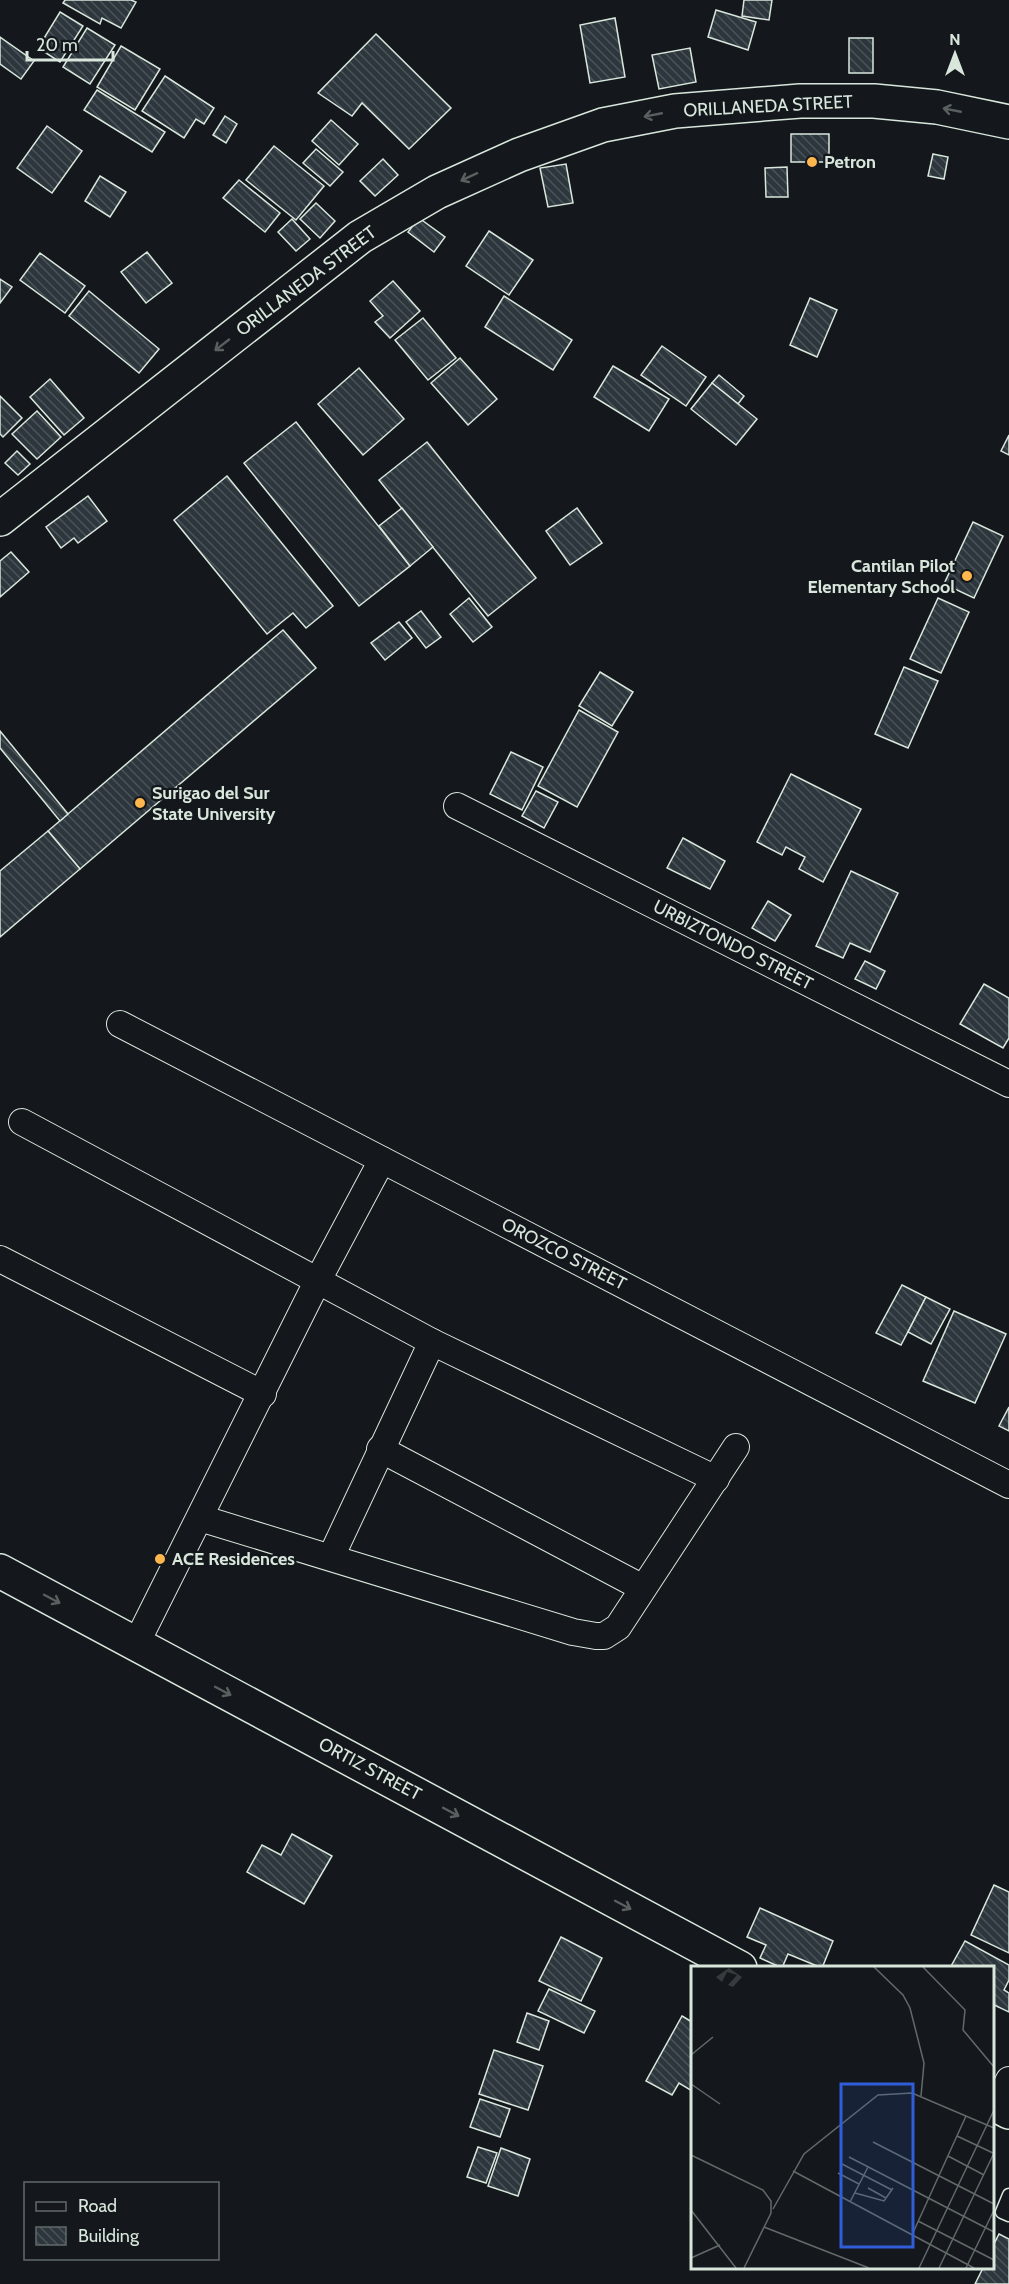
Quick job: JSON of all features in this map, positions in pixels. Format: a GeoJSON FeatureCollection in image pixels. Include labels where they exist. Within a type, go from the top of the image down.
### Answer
{"type":"FeatureCollection","features":[{"type":"Feature","properties":{"kind":"street","name":"ORILLANEDA STREET"},"geometry":{"type":"LineString","coordinates":[[0,519],[360,237],[437,192],[519,155],[603,125],[675,111],[800,101],[874,101],[937,107],[1009,122]]}},
{"type":"Feature","properties":{"kind":"street","name":"URBIZTONDO STREET"},"geometry":{"type":"LineString","coordinates":[[457,806],[1009,1084]]}},
{"type":"Feature","properties":{"kind":"street","name":"OROZCO STREET"},"geometry":{"type":"LineString","coordinates":[[120,1024],[1009,1485]]}},
{"type":"Feature","properties":{"kind":"street"},"geometry":{"type":"LineString","coordinates":[[22,1122],[317,1282],[432,1341],[716,1479]]}},
{"type":"Feature","properties":{"kind":"street"},"geometry":{"type":"LineString","coordinates":[[136,1644],[317,1282],[382,1160]]}},
{"type":"Feature","properties":{"kind":"street"},"geometry":{"type":"LineString","coordinates":[[0,1259],[263,1394]]}},
{"type":"Feature","properties":{"kind":"street"},"geometry":{"type":"LineString","coordinates":[[331,1557],[380,1449],[412,1389],[432,1341]]}},
{"type":"Feature","properties":{"kind":"street"},"geometry":{"type":"LineString","coordinates":[[200,1518],[573,1632],[604,1636],[618,1627],[736,1447]]}},
{"type":"Feature","properties":{"kind":"street"},"geometry":{"type":"LineString","coordinates":[[380,1449],[643,1588]]}},
{"type":"Feature","properties":{"kind":"street","name":"ORTIZ STREET"},"geometry":{"type":"LineString","coordinates":[[0,1571],[736,1966]]}},
{"type":"Feature","properties":{"kind":"lane"},"geometry":{"type":"LineString","coordinates":[[1009,2195],[1002,2212],[1009,2215]]}},
{"type":"Feature","properties":{"kind":"building"},"geometry":{"type":"Polygon","coordinates":[[[65,0],[131,0],[136,2],[121,28],[102,18],[100,24],[63,3],[65,0]]]}},
{"type":"Feature","properties":{"kind":"building"},"geometry":{"type":"Polygon","coordinates":[[[744,0],[772,0],[769,20],[742,16],[744,0]]]}},
{"type":"Feature","properties":{"kind":"building"},"geometry":{"type":"Polygon","coordinates":[[[716,10],[756,22],[748,50],[708,37],[716,10]]]}},
{"type":"Feature","properties":{"kind":"building"},"geometry":{"type":"Polygon","coordinates":[[[60,12],[83,26],[60,62],[38,48],[60,12]]]}},
{"type":"Feature","properties":{"kind":"building"},"geometry":{"type":"Polygon","coordinates":[[[615,18],[625,77],[590,83],[580,25],[615,18]]]}},
{"type":"Feature","properties":{"kind":"building"},"geometry":{"type":"Polygon","coordinates":[[[87,28],[115,45],[90,84],[63,67],[87,28]]]}},
{"type":"Feature","properties":{"kind":"building"},"geometry":{"type":"Polygon","coordinates":[[[376,34],[451,108],[409,149],[362,103],[352,116],[318,93],[376,34]]]}},
{"type":"Feature","properties":{"kind":"building"},"geometry":{"type":"Polygon","coordinates":[[[0,37],[34,61],[21,79],[0,64],[0,37]]]}},
{"type":"Feature","properties":{"kind":"building"},"geometry":{"type":"Polygon","coordinates":[[[849,38],[873,38],[873,73],[849,73],[849,38]]]}},
{"type":"Feature","properties":{"kind":"building"},"geometry":{"type":"Polygon","coordinates":[[[121,46],[160,69],[135,110],[97,87],[121,46]]]}},
{"type":"Feature","properties":{"kind":"building"},"geometry":{"type":"Polygon","coordinates":[[[690,48],[696,82],[659,89],[652,55],[690,48]]]}},
{"type":"Feature","properties":{"kind":"building"},"geometry":{"type":"Polygon","coordinates":[[[165,76],[214,108],[204,124],[196,119],[184,138],[142,111],[165,76]]]}},
{"type":"Feature","properties":{"kind":"building"},"geometry":{"type":"Polygon","coordinates":[[[97,90],[165,132],[152,152],[84,110],[97,90]]]}},
{"type":"Feature","properties":{"kind":"building"},"geometry":{"type":"Polygon","coordinates":[[[225,116],[237,124],[226,143],[213,135],[225,116]]]}},
{"type":"Feature","properties":{"kind":"building"},"geometry":{"type":"Polygon","coordinates":[[[331,120],[358,144],[339,165],[312,141],[331,120]]]}},
{"type":"Feature","properties":{"kind":"building"},"geometry":{"type":"Polygon","coordinates":[[[47,126],[82,151],[52,193],[17,168],[47,126]]]}},
{"type":"Feature","properties":{"kind":"building"},"geometry":{"type":"Polygon","coordinates":[[[791,134],[829,134],[829,162],[791,162],[791,134]]]}},
{"type":"Feature","properties":{"kind":"building"},"geometry":{"type":"Polygon","coordinates":[[[274,146],[324,186],[296,220],[246,180],[274,146]]]}},
{"type":"Feature","properties":{"kind":"building"},"geometry":{"type":"Polygon","coordinates":[[[316,149],[343,172],[330,186],[303,163],[316,149]]]}},
{"type":"Feature","properties":{"kind":"building"},"geometry":{"type":"Polygon","coordinates":[[[933,154],[948,157],[944,179],[928,176],[933,154]]]}},
{"type":"Feature","properties":{"kind":"building"},"geometry":{"type":"Polygon","coordinates":[[[383,159],[398,175],[375,196],[360,181],[383,159]]]}},
{"type":"Feature","properties":{"kind":"building"},"geometry":{"type":"Polygon","coordinates":[[[566,164],[573,203],[548,207],[540,168],[566,164]]]}},
{"type":"Feature","properties":{"kind":"building"},"geometry":{"type":"Polygon","coordinates":[[[787,167],[788,197],[766,197],[765,168],[787,167]]]}},
{"type":"Feature","properties":{"kind":"building"},"geometry":{"type":"Polygon","coordinates":[[[100,176],[126,192],[110,217],[85,201],[100,176]]]}},
{"type":"Feature","properties":{"kind":"building"},"geometry":{"type":"Polygon","coordinates":[[[239,180],[280,213],[265,232],[223,198],[239,180]]]}},
{"type":"Feature","properties":{"kind":"building"},"geometry":{"type":"Polygon","coordinates":[[[316,203],[335,221],[320,238],[300,219],[316,203]]]}},
{"type":"Feature","properties":{"kind":"building"},"geometry":{"type":"Polygon","coordinates":[[[419,218],[445,237],[434,252],[408,232],[419,218]]]}},
{"type":"Feature","properties":{"kind":"building"},"geometry":{"type":"Polygon","coordinates":[[[292,219],[310,239],[296,251],[278,232],[292,219]]]}},
{"type":"Feature","properties":{"kind":"building"},"geometry":{"type":"Polygon","coordinates":[[[489,231],[533,260],[509,295],[466,266],[489,231]]]}},
{"type":"Feature","properties":{"kind":"building"},"geometry":{"type":"Polygon","coordinates":[[[147,252],[172,283],[146,303],[121,272],[147,252]]]}},
{"type":"Feature","properties":{"kind":"building"},"geometry":{"type":"Polygon","coordinates":[[[40,253],[85,286],[65,313],[20,280],[40,253]]]}},
{"type":"Feature","properties":{"kind":"building"},"geometry":{"type":"Polygon","coordinates":[[[0,279],[12,287],[0,303],[0,279]]]}},
{"type":"Feature","properties":{"kind":"building"},"geometry":{"type":"Polygon","coordinates":[[[393,281],[420,311],[390,338],[375,322],[383,316],[370,301],[393,281]]]}},
{"type":"Feature","properties":{"kind":"building"},"geometry":{"type":"Polygon","coordinates":[[[89,291],[159,349],[139,373],[69,316],[89,291]]]}},
{"type":"Feature","properties":{"kind":"building"},"geometry":{"type":"Polygon","coordinates":[[[504,296],[572,340],[553,370],[485,327],[504,296]]]}},
{"type":"Feature","properties":{"kind":"building"},"geometry":{"type":"Polygon","coordinates":[[[810,298],[837,310],[817,357],[790,345],[810,298]]]}},
{"type":"Feature","properties":{"kind":"building"},"geometry":{"type":"Polygon","coordinates":[[[423,318],[456,358],[428,380],[395,340],[423,318]]]}},
{"type":"Feature","properties":{"kind":"building"},"geometry":{"type":"Polygon","coordinates":[[[662,346],[706,377],[686,406],[641,375],[662,346]]]}},
{"type":"Feature","properties":{"kind":"building"},"geometry":{"type":"Polygon","coordinates":[[[460,358],[497,399],[468,425],[431,383],[460,358]]]}},
{"type":"Feature","properties":{"kind":"building"},"geometry":{"type":"Polygon","coordinates":[[[613,366],[669,399],[649,431],[594,397],[613,366]]]}},
{"type":"Feature","properties":{"kind":"building"},"geometry":{"type":"Polygon","coordinates":[[[359,368],[404,419],[363,455],[318,404],[359,368]]]}},
{"type":"Feature","properties":{"kind":"building"},"geometry":{"type":"Polygon","coordinates":[[[719,375],[744,396],[738,404],[712,383],[719,375]]]}},
{"type":"Feature","properties":{"kind":"building"},"geometry":{"type":"Polygon","coordinates":[[[50,379],[84,418],[64,435],[30,397],[50,379]]]}},
{"type":"Feature","properties":{"kind":"building"},"geometry":{"type":"Polygon","coordinates":[[[712,383],[757,419],[736,445],[691,409],[712,383]]]}},
{"type":"Feature","properties":{"kind":"building"},"geometry":{"type":"Polygon","coordinates":[[[0,396],[22,418],[3,437],[0,434],[0,396]]]}},
{"type":"Feature","properties":{"kind":"building"},"geometry":{"type":"Polygon","coordinates":[[[37,411],[61,437],[37,459],[12,434],[37,411]]]}},
{"type":"Feature","properties":{"kind":"building"},"geometry":{"type":"Polygon","coordinates":[[[296,422],[410,566],[359,606],[244,463],[296,422]]]}},
{"type":"Feature","properties":{"kind":"building"},"geometry":{"type":"Polygon","coordinates":[[[1009,435],[1009,455],[1001,451],[1009,435]]]}},
{"type":"Feature","properties":{"kind":"building"},"geometry":{"type":"Polygon","coordinates":[[[427,442],[536,578],[488,616],[379,480],[427,442]]]}},
{"type":"Feature","properties":{"kind":"building"},"geometry":{"type":"Polygon","coordinates":[[[17,451],[30,464],[18,475],[5,463],[17,451]]]}},
{"type":"Feature","properties":{"kind":"building"},"geometry":{"type":"Polygon","coordinates":[[[227,476],[333,606],[306,628],[293,613],[267,634],[174,520],[227,476]]]}},
{"type":"Feature","properties":{"kind":"building"},"geometry":{"type":"Polygon","coordinates":[[[88,496],[107,521],[78,543],[74,538],[61,548],[46,527],[88,496]]]}},
{"type":"Feature","properties":{"kind":"building"},"geometry":{"type":"Polygon","coordinates":[[[402,508],[433,547],[410,566],[379,526],[402,508]]]}},
{"type":"Feature","properties":{"kind":"building"},"geometry":{"type":"Polygon","coordinates":[[[577,508],[602,543],[570,565],[546,531],[577,508]]]}},
{"type":"Feature","properties":{"kind":"building"},"geometry":{"type":"Polygon","coordinates":[[[973,522],[1003,536],[974,598],[944,584],[973,522]]]}},
{"type":"Feature","properties":{"kind":"building"},"geometry":{"type":"Polygon","coordinates":[[[11,552],[29,572],[0,597],[0,561],[11,552]]]}},
{"type":"Feature","properties":{"kind":"building"},"geometry":{"type":"Polygon","coordinates":[[[469,598],[492,627],[473,642],[450,614],[469,598]]]}},
{"type":"Feature","properties":{"kind":"building"},"geometry":{"type":"Polygon","coordinates":[[[938,598],[969,612],[941,673],[910,659],[938,598]]]}},
{"type":"Feature","properties":{"kind":"building"},"geometry":{"type":"Polygon","coordinates":[[[421,611],[441,637],[426,648],[406,622],[421,611]]]}},
{"type":"Feature","properties":{"kind":"building"},"geometry":{"type":"Polygon","coordinates":[[[399,622],[412,638],[385,660],[371,643],[399,622]]]}},
{"type":"Feature","properties":{"kind":"building"},"geometry":{"type":"Polygon","coordinates":[[[283,630],[316,668],[80,869],[48,831],[283,630]]]}},
{"type":"Feature","properties":{"kind":"building"},"geometry":{"type":"Polygon","coordinates":[[[904,667],[938,681],[908,748],[875,734],[904,667]]]}},
{"type":"Feature","properties":{"kind":"building"},"geometry":{"type":"Polygon","coordinates":[[[600,672],[633,692],[612,726],[579,706],[600,672]]]}},
{"type":"Feature","properties":{"kind":"building"},"geometry":{"type":"Polygon","coordinates":[[[579,710],[618,732],[577,807],[538,786],[579,710]]]}},
{"type":"Feature","properties":{"kind":"building"},"geometry":{"type":"Polygon","coordinates":[[[0,731],[68,814],[60,821],[0,748],[0,731]]]}},
{"type":"Feature","properties":{"kind":"building"},"geometry":{"type":"Polygon","coordinates":[[[511,752],[543,767],[522,810],[490,794],[511,752]]]}},
{"type":"Feature","properties":{"kind":"building"},"geometry":{"type":"Polygon","coordinates":[[[791,774],[861,809],[823,882],[799,869],[805,857],[786,847],[782,855],[757,842],[791,774]]]}},
{"type":"Feature","properties":{"kind":"building"},"geometry":{"type":"Polygon","coordinates":[[[536,791],[558,802],[544,828],[522,816],[536,791]]]}},
{"type":"Feature","properties":{"kind":"building"},"geometry":{"type":"Polygon","coordinates":[[[48,831],[80,869],[0,937],[0,871],[48,831]]]}},
{"type":"Feature","properties":{"kind":"building"},"geometry":{"type":"Polygon","coordinates":[[[683,838],[725,861],[710,889],[667,868],[683,838]]]}},
{"type":"Feature","properties":{"kind":"building"},"geometry":{"type":"Polygon","coordinates":[[[851,871],[898,893],[870,952],[850,943],[843,958],[816,946],[851,871]]]}},
{"type":"Feature","properties":{"kind":"building"},"geometry":{"type":"Polygon","coordinates":[[[768,901],[791,915],[775,941],[752,928],[768,901]]]}},
{"type":"Feature","properties":{"kind":"building"},"geometry":{"type":"Polygon","coordinates":[[[865,961],[885,971],[876,989],[855,979],[865,961]]]}},
{"type":"Feature","properties":{"kind":"building"},"geometry":{"type":"Polygon","coordinates":[[[984,984],[1009,998],[1009,1038],[1003,1048],[960,1024],[984,984]]]}},
{"type":"Feature","properties":{"kind":"building"},"geometry":{"type":"Polygon","coordinates":[[[902,1285],[926,1297],[901,1345],[876,1333],[902,1285]]]}},
{"type":"Feature","properties":{"kind":"building"},"geometry":{"type":"Polygon","coordinates":[[[926,1297],[950,1309],[931,1344],[908,1332],[926,1297]]]}},
{"type":"Feature","properties":{"kind":"building"},"geometry":{"type":"Polygon","coordinates":[[[954,1311],[1006,1334],[975,1403],[923,1381],[954,1311]]]}},
{"type":"Feature","properties":{"kind":"building"},"geometry":{"type":"Polygon","coordinates":[[[1009,1407],[1009,1431],[999,1426],[1009,1407]]]}},
{"type":"Feature","properties":{"kind":"building"},"geometry":{"type":"Polygon","coordinates":[[[292,1834],[332,1856],[304,1904],[247,1872],[262,1845],[281,1855],[292,1834]]]}},
{"type":"Feature","properties":{"kind":"building"},"geometry":{"type":"Polygon","coordinates":[[[994,1885],[1009,1892],[1009,1953],[971,1935],[994,1885]]]}},
{"type":"Feature","properties":{"kind":"building"},"geometry":{"type":"Polygon","coordinates":[[[760,1908],[833,1941],[823,1966],[817,1966],[788,1954],[783,1966],[778,1966],[760,1958],[766,1945],[747,1937],[760,1908]]]}},
{"type":"Feature","properties":{"kind":"building"},"geometry":{"type":"Polygon","coordinates":[[[561,1937],[602,1958],[581,2001],[539,1981],[561,1937]]]}},
{"type":"Feature","properties":{"kind":"building"},"geometry":{"type":"Polygon","coordinates":[[[965,1941],[1009,1965],[1009,1980],[1004,1990],[1009,1993],[1009,2012],[994,2005],[994,1966],[951,1966],[965,1941]]]}},
{"type":"Feature","properties":{"kind":"building"},"geometry":{"type":"Polygon","coordinates":[[[549,1989],[595,2011],[584,2033],[538,2011],[549,1989]]]}},
{"type":"Feature","properties":{"kind":"building"},"geometry":{"type":"Polygon","coordinates":[[[527,2013],[549,2021],[539,2050],[517,2042],[527,2013]]]}},
{"type":"Feature","properties":{"kind":"building"},"geometry":{"type":"Polygon","coordinates":[[[682,2016],[691,2021],[691,2090],[679,2083],[672,2095],[646,2081],[682,2016]]]}},
{"type":"Feature","properties":{"kind":"building"},"geometry":{"type":"Polygon","coordinates":[[[494,2050],[543,2066],[528,2110],[479,2094],[494,2050]]]}},
{"type":"Feature","properties":{"kind":"building"},"geometry":{"type":"Polygon","coordinates":[[[480,2099],[510,2109],[500,2137],[470,2127],[480,2099]]]}},
{"type":"Feature","properties":{"kind":"building"},"geometry":{"type":"Polygon","coordinates":[[[478,2147],[497,2153],[486,2183],[467,2177],[478,2147]]]}},
{"type":"Feature","properties":{"kind":"building"},"geometry":{"type":"Polygon","coordinates":[[[501,2148],[530,2159],[518,2196],[488,2186],[501,2148]]]}},
{"type":"Feature","properties":{"kind":"building"},"geometry":{"type":"Polygon","coordinates":[[[999,2234],[1009,2239],[1009,2284],[975,2284],[982,2269],[994,2269],[994,2244],[999,2234]]]}},
{"type":"Feature","properties":{"kind":"place","name":"Petron"},"geometry":{"type":"Point","coordinates":[812,162]}},
{"type":"Feature","properties":{"kind":"place","name":"Cantilan Pilot Elementary School"},"geometry":{"type":"Point","coordinates":[967,576]}},
{"type":"Feature","properties":{"kind":"place","name":"Surigao del Sur State University"},"geometry":{"type":"Point","coordinates":[140,803]}},
{"type":"Feature","properties":{"kind":"place","name":"ACE Residences"},"geometry":{"type":"Point","coordinates":[160,1559]}}]}
